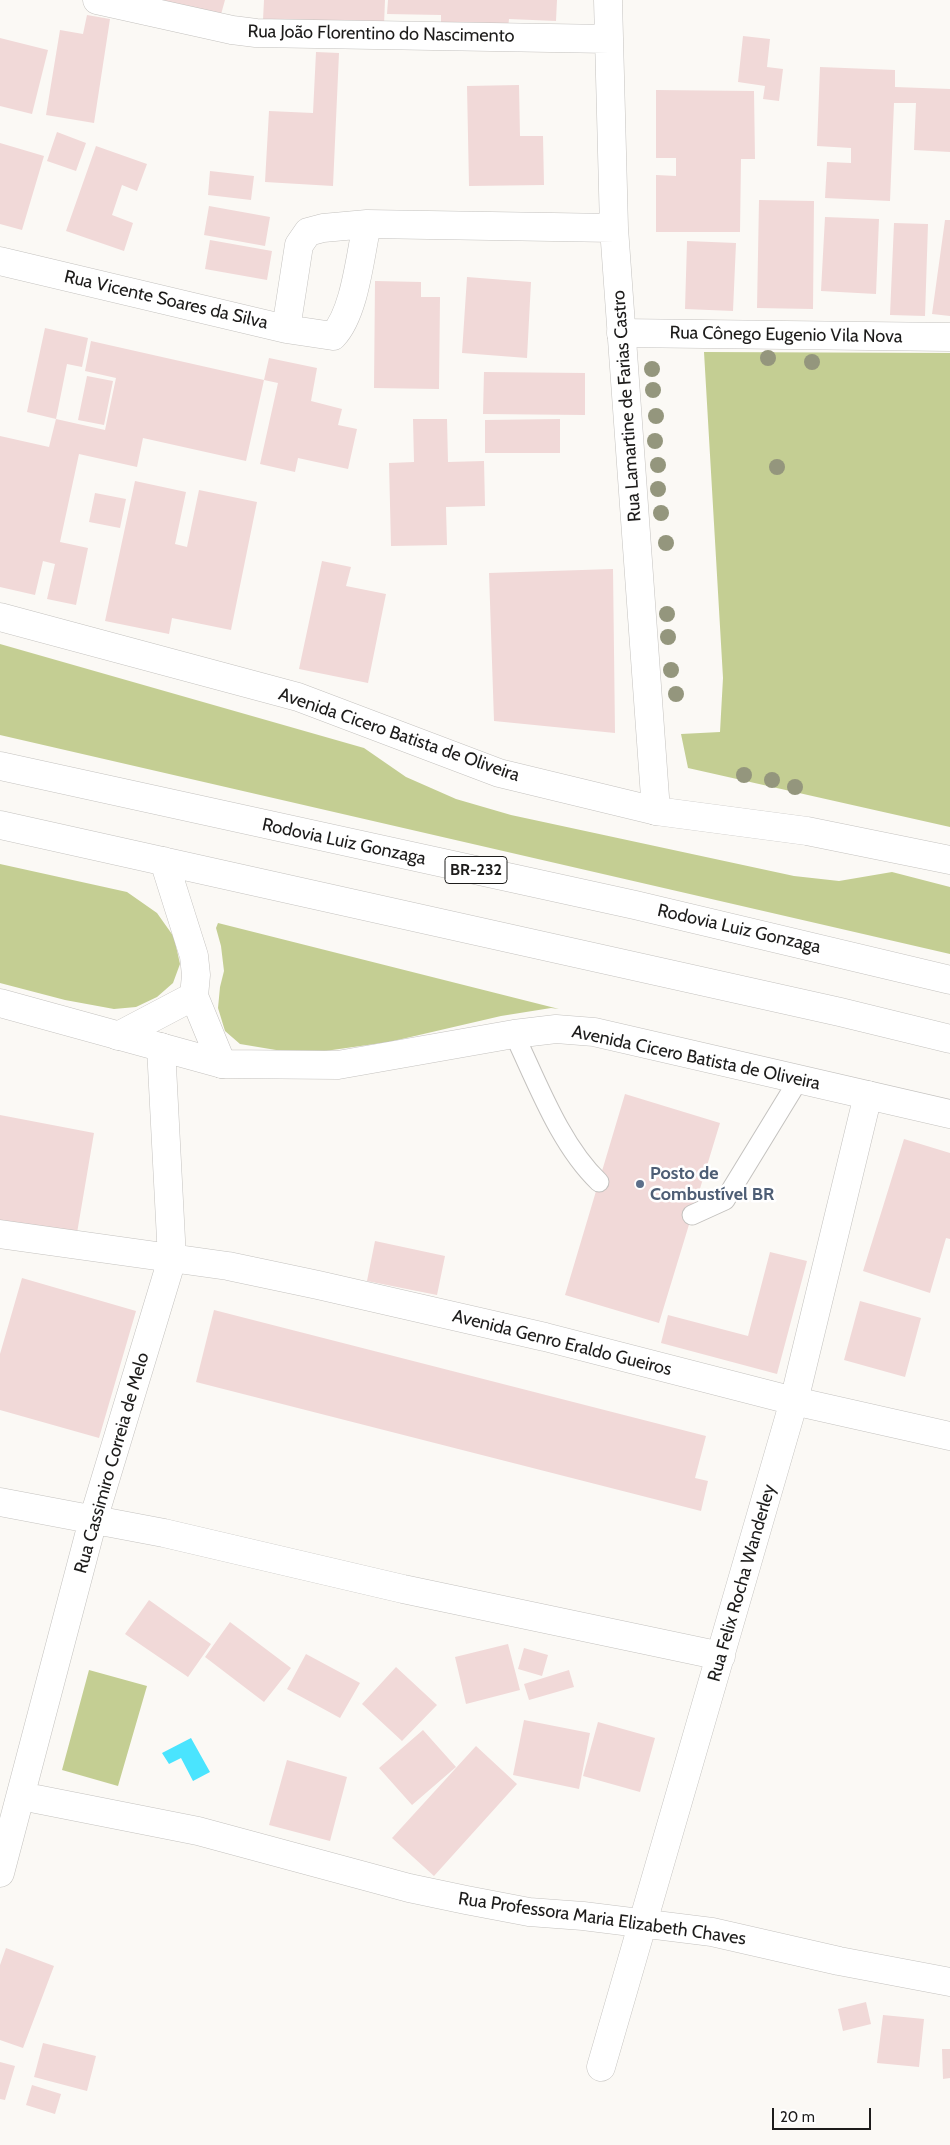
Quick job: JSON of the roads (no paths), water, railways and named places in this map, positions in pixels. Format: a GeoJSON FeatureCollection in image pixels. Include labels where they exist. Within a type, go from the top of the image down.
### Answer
{"type":"FeatureCollection","features":[{"type":"Feature","properties":{"kind":"main road","name":"Rua João Florentino do Nascimento"},"geometry":{"type":"LineString","coordinates":[[97,0],[232,30],[256,33],[609,38]]}},
{"type":"Feature","properties":{"kind":"main road","name":"Rua Lamartine de Farias Castro"},"geometry":{"type":"LineString","coordinates":[[608,0],[614,228],[656,810]]}},
{"type":"Feature","properties":{"kind":"main road","name":"Rua Vicente Soares da Silva"},"geometry":{"type":"LineString","coordinates":[[0,261],[286,328],[299,245],[308,232],[323,228],[367,224],[614,228]]}},
{"type":"Feature","properties":{"kind":"main road"},"geometry":{"type":"LineString","coordinates":[[286,328],[333,336],[340,329],[346,318],[352,297],[367,224]]}},
{"type":"Feature","properties":{"kind":"main road","name":"Rua Cônego Eugenio Vila Nova"},"geometry":{"type":"LineString","coordinates":[[621,333],[950,337]]}},
{"type":"Feature","properties":{"kind":"main road","name":"Avenida Cicero Batista de Oliveira"},"geometry":{"type":"LineString","coordinates":[[0,617],[298,697],[499,773],[656,810],[807,830],[950,860]]}},
{"type":"Feature","properties":{"kind":"main road","name":"Rodovia Luiz Gonzaga"},"geometry":{"type":"LineString","coordinates":[[0,766],[635,905],[950,980]]}},
{"type":"Feature","properties":{"kind":"main road"},"geometry":{"type":"LineString","coordinates":[[0,825],[950,1038]]}},
{"type":"Feature","properties":{"kind":"main road"},"geometry":{"type":"LineString","coordinates":[[164,861],[194,956],[196,975],[194,996],[222,1064]]}},
{"type":"Feature","properties":{"kind":"main road"},"geometry":{"type":"LineString","coordinates":[[118,1036],[194,996]]}},
{"type":"Feature","properties":{"kind":"main road","name":"Avenida Cicero Batista de Oliveira"},"geometry":{"type":"LineString","coordinates":[[0,1003],[222,1064],[338,1065],[514,1034],[556,1029],[594,1032],[950,1114]]}},
{"type":"Feature","properties":{"kind":"main road","name":"Rua Cassimiro Correia de Melo"},"geometry":{"type":"LineString","coordinates":[[0,1873],[93,1520],[172,1259],[161,1047]]}},
{"type":"Feature","properties":{"kind":"main road","name":"Rua Felix Rocha Wanderley"},"geometry":{"type":"LineString","coordinates":[[601,2067],[794,1401],[868,1095]]}},
{"type":"Feature","properties":{"kind":"main road","name":"Avenida Genro Eraldo Gueiros"},"geometry":{"type":"LineString","coordinates":[[0,1234],[228,1266],[318,1285],[545,1337],[794,1401],[950,1436]]}},
{"type":"Feature","properties":{"kind":"main road"},"geometry":{"type":"LineString","coordinates":[[0,1502],[164,1533],[413,1591],[721,1656]]}},
{"type":"Feature","properties":{"kind":"main road","name":"Rua Professora Maria Elizabeth Chaves"},"geometry":{"type":"LineString","coordinates":[[21,1796],[198,1830],[409,1888],[466,1900],[529,1912],[643,1922],[712,1932],[839,1961],[950,1982]]}},
{"type":"Feature","properties":{"kind":"lane"},"geometry":{"type":"LineString","coordinates":[[514,1034],[557,1123],[585,1169],[599,1182]]}},
{"type":"Feature","properties":{"kind":"lane"},"geometry":{"type":"LineString","coordinates":[[692,1216],[725,1200],[798,1079]]}},
{"type":"Feature","properties":{"kind":"water"},"geometry":{"type":"Polygon","coordinates":[[[191,1738],[210,1772],[193,1781],[181,1758],[169,1764],[162,1753],[191,1738]]]}},
{"type":"Feature","properties":{"kind":"place","name":"Posto de Combustível BR"},"geometry":{"type":"Point","coordinates":[640,1184]}}]}
